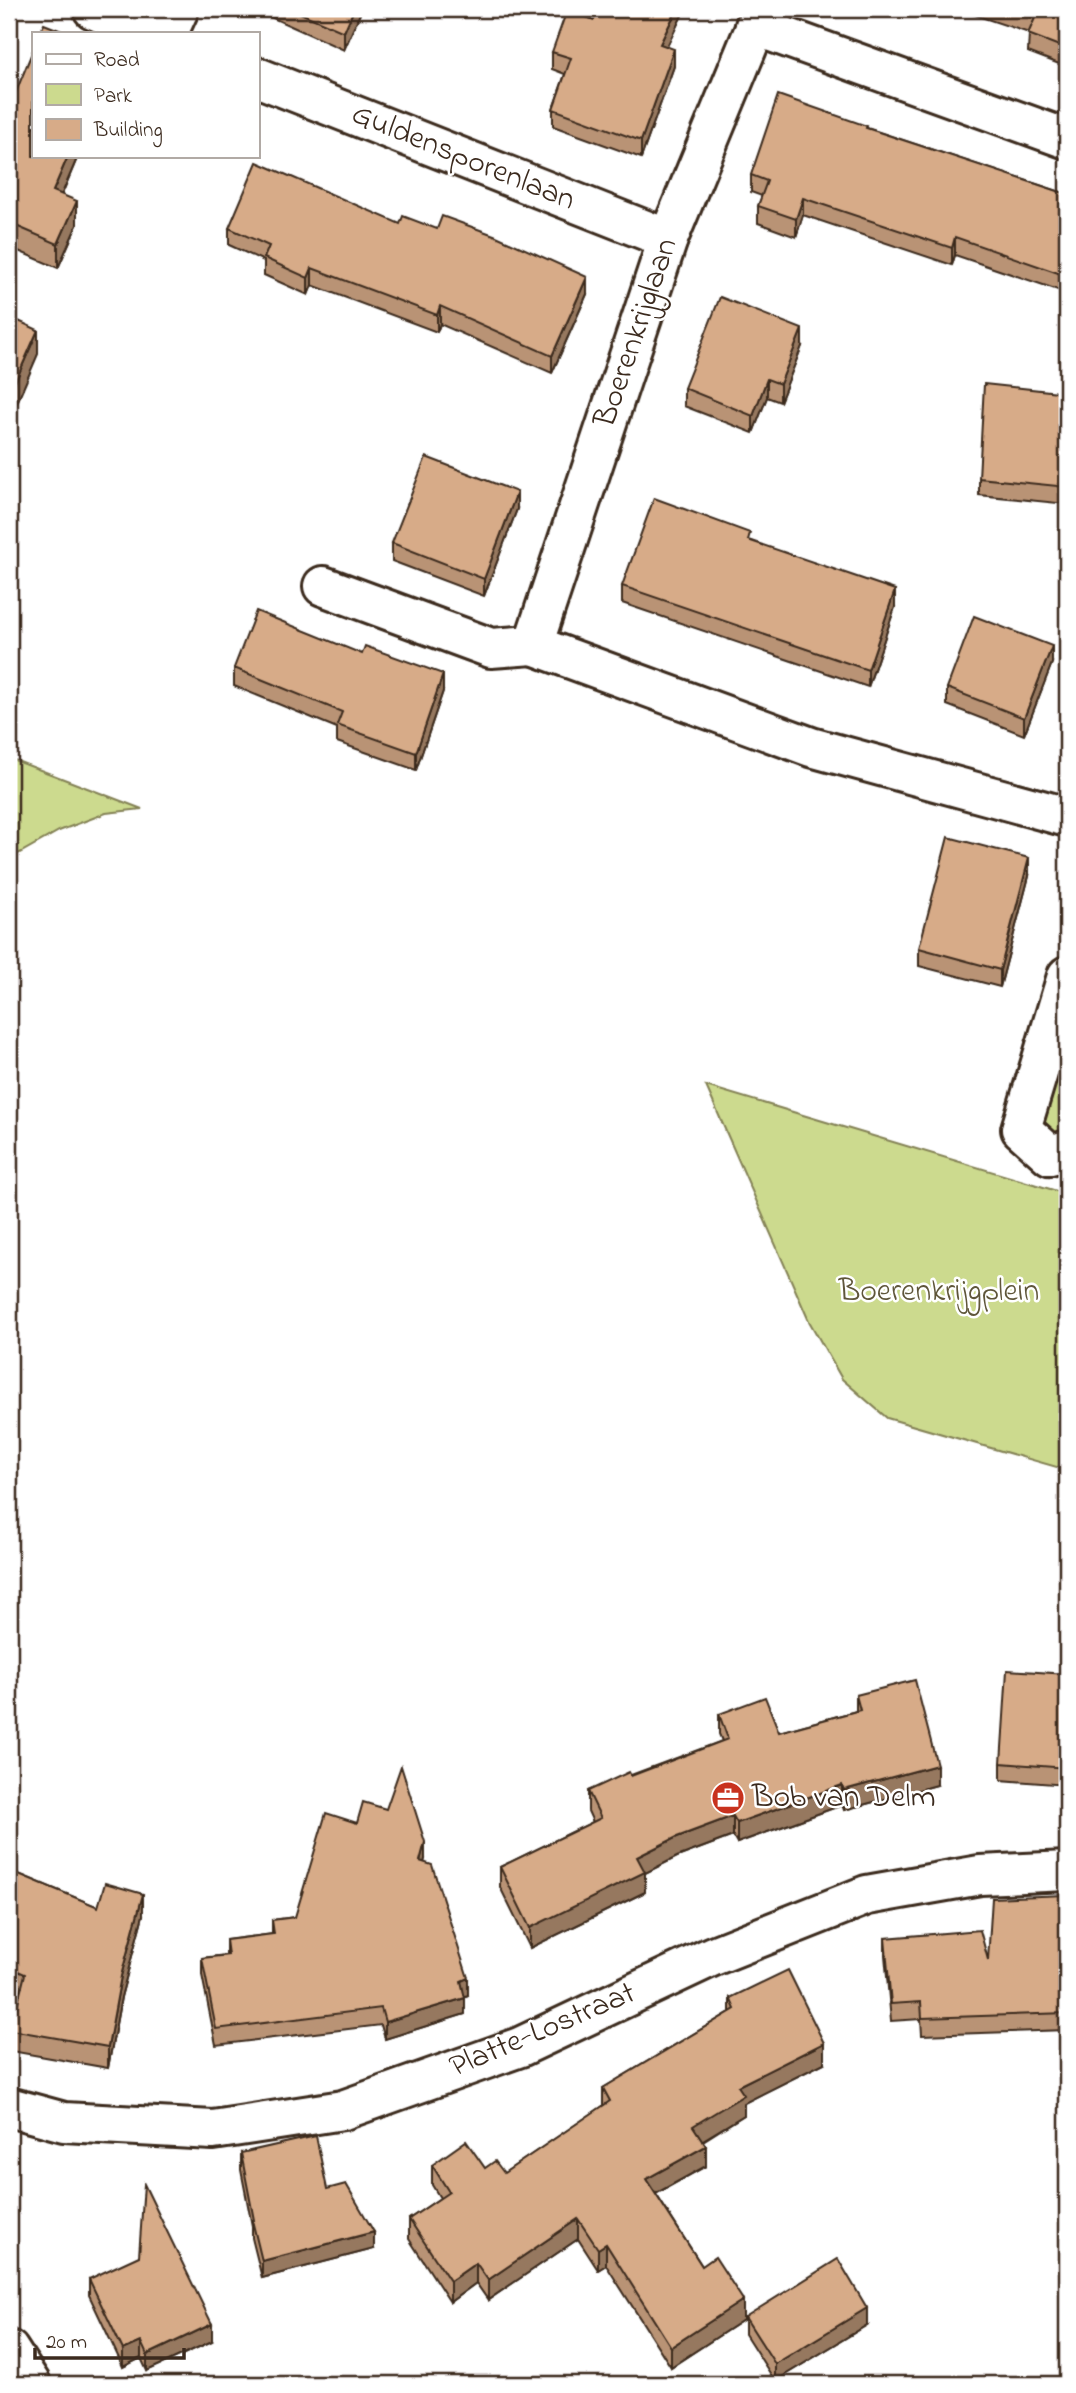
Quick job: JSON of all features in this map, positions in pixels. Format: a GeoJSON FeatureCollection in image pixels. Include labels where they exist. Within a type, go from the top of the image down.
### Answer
{"type":"FeatureCollection","features":[{"type":"Feature","properties":{"kind":"street"},"geometry":{"type":"LineString","coordinates":[[93,9],[146,32]]}},
{"type":"Feature","properties":{"kind":"street"},"geometry":{"type":"LineString","coordinates":[[168,32],[179,9]]}},
{"type":"Feature","properties":{"kind":"street","name":"Boerenkrijglaan"},"geometry":{"type":"LineString","coordinates":[[533,645],[668,239],[759,17],[1067,139]]}},
{"type":"Feature","properties":{"kind":"street","name":"Guldensporenlaan"},"geometry":{"type":"LineString","coordinates":[[259,78],[668,239]]}},
{"type":"Feature","properties":{"kind":"street"},"geometry":{"type":"LineString","coordinates":[[323,586],[491,648],[533,645],[811,747],[1067,817]]}},
{"type":"Feature","properties":{"kind":"street"},"geometry":{"type":"LineString","coordinates":[[1067,976],[1021,1129],[1050,1155],[1067,1150]]}},
{"type":"Feature","properties":{"kind":"street","name":"Platte-Lostraat"},"geometry":{"type":"LineString","coordinates":[[9,2107],[64,2122],[213,2130],[342,2110],[520,2047],[713,1955],[867,1895],[980,1875],[1067,1871]]}},
{"type":"Feature","properties":{"kind":"street"},"geometry":{"type":"LineString","coordinates":[[9,2350],[31,2384]]}},
{"type":"Feature","properties":{"kind":"green space"},"geometry":{"type":"Polygon","coordinates":[[[9,758],[142,809],[106,813],[59,831],[9,859],[9,758]]]}},
{"type":"Feature","properties":{"kind":"green space"},"geometry":{"type":"Polygon","coordinates":[[[1067,1020],[1067,1135],[1056,1137],[1037,1125],[1067,1020]]]}},
{"type":"Feature","properties":{"kind":"green space","name":"Boerenkrijgplein"},"geometry":{"type":"Polygon","coordinates":[[[706,1086],[1067,1194],[1067,1470],[887,1418],[842,1379],[809,1321],[706,1086]]]}},
{"type":"Feature","properties":{"kind":"building"},"geometry":{"type":"Polygon","coordinates":[[[291,9],[354,9],[344,32],[291,9]]]}},
{"type":"Feature","properties":{"kind":"building"},"geometry":{"type":"Polygon","coordinates":[[[599,9],[677,9],[660,44],[674,49],[641,141],[553,109],[571,58],[552,52],[567,10],[594,20],[599,9]]]}},
{"type":"Feature","properties":{"kind":"building"},"geometry":{"type":"Polygon","coordinates":[[[1009,9],[1067,9],[1067,49],[1028,34],[1035,18],[1009,9]]]}},
{"type":"Feature","properties":{"kind":"building"},"geometry":{"type":"Polygon","coordinates":[[[44,24],[64,32],[40,32],[44,24]]]}},
{"type":"Feature","properties":{"kind":"building"},"geometry":{"type":"Polygon","coordinates":[[[32,52],[32,158],[67,158],[53,191],[77,201],[58,244],[9,223],[9,109],[32,52]]]}},
{"type":"Feature","properties":{"kind":"building"},"geometry":{"type":"Polygon","coordinates":[[[778,95],[867,126],[866,128],[1067,194],[1067,276],[955,237],[952,248],[803,198],[796,219],[758,206],[767,181],[751,175],[778,95]]]}},
{"type":"Feature","properties":{"kind":"building"},"geometry":{"type":"Polygon","coordinates":[[[257,162],[400,224],[403,216],[437,229],[442,216],[494,235],[587,277],[552,356],[440,306],[437,315],[312,268],[308,278],[264,258],[269,246],[229,228],[257,162]]]}},
{"type":"Feature","properties":{"kind":"building"},"geometry":{"type":"Polygon","coordinates":[[[720,297],[802,329],[780,384],[767,379],[753,416],[684,388],[720,297]]]}},
{"type":"Feature","properties":{"kind":"building"},"geometry":{"type":"Polygon","coordinates":[[[9,304],[17,308],[12,318],[38,330],[9,396],[9,304]]]}},
{"type":"Feature","properties":{"kind":"building"},"geometry":{"type":"Polygon","coordinates":[[[984,384],[1067,393],[1067,487],[979,478],[984,384]]]}},
{"type":"Feature","properties":{"kind":"building"},"geometry":{"type":"Polygon","coordinates":[[[426,457],[517,492],[484,579],[392,543],[426,457]]]}},
{"type":"Feature","properties":{"kind":"building"},"geometry":{"type":"Polygon","coordinates":[[[654,498],[750,533],[748,540],[895,590],[868,670],[622,586],[654,498]]]}},
{"type":"Feature","properties":{"kind":"building"},"geometry":{"type":"Polygon","coordinates":[[[256,611],[362,654],[365,646],[443,674],[416,753],[337,725],[342,712],[234,668],[256,611]]]}},
{"type":"Feature","properties":{"kind":"building"},"geometry":{"type":"Polygon","coordinates":[[[974,616],[1052,646],[1024,718],[947,688],[974,616]]]}},
{"type":"Feature","properties":{"kind":"building"},"geometry":{"type":"Polygon","coordinates":[[[948,837],[1029,858],[1000,970],[919,948],[948,837]]]}},
{"type":"Feature","properties":{"kind":"building"},"geometry":{"type":"Polygon","coordinates":[[[1007,1670],[1067,1674],[1067,1768],[1001,1763],[1007,1670]]]}},
{"type":"Feature","properties":{"kind":"building"},"geometry":{"type":"Polygon","coordinates":[[[915,1680],[937,1765],[844,1790],[842,1785],[737,1823],[733,1816],[677,1837],[637,1857],[645,1872],[530,1928],[500,1867],[601,1818],[588,1791],[629,1772],[631,1776],[728,1739],[719,1714],[765,1697],[779,1732],[860,1710],[856,1695],[915,1680]]]}},
{"type":"Feature","properties":{"kind":"building"},"geometry":{"type":"Polygon","coordinates":[[[401,1766],[425,1842],[420,1861],[432,1865],[468,1978],[461,1981],[465,1998],[385,2022],[381,2008],[216,2029],[202,1958],[228,1955],[226,1940],[274,1934],[272,1920],[295,1917],[326,1813],[357,1823],[363,1802],[386,1809],[401,1766]]]}},
{"type":"Feature","properties":{"kind":"building"},"geometry":{"type":"Polygon","coordinates":[[[9,1870],[98,1907],[105,1883],[143,1894],[121,1976],[108,2047],[11,2030],[25,1974],[9,1967],[9,1870]]]}},
{"type":"Feature","properties":{"kind":"building"},"geometry":{"type":"Polygon","coordinates":[[[1066,1895],[1067,2013],[922,2018],[921,2002],[891,2004],[885,1938],[980,1930],[988,1960],[992,1898],[1066,1895]]]}},
{"type":"Feature","properties":{"kind":"building"},"geometry":{"type":"Polygon","coordinates":[[[788,1970],[824,2043],[738,2086],[744,2095],[693,2126],[706,2146],[646,2179],[702,2266],[715,2257],[743,2300],[671,2347],[606,2244],[598,2249],[578,2219],[488,2280],[476,2263],[450,2281],[409,2219],[449,2192],[432,2165],[466,2141],[485,2168],[495,2161],[504,2173],[610,2101],[603,2088],[735,2009],[730,1998],[788,1970]]]}},
{"type":"Feature","properties":{"kind":"building"},"geometry":{"type":"Polygon","coordinates":[[[316,2136],[327,2189],[346,2184],[374,2232],[262,2261],[241,2153],[316,2136]]]}},
{"type":"Feature","properties":{"kind":"building"},"geometry":{"type":"Polygon","coordinates":[[[144,2184],[212,2324],[147,2355],[141,2342],[123,2350],[89,2279],[139,2256],[144,2184]]]}},
{"type":"Feature","properties":{"kind":"building"},"geometry":{"type":"Polygon","coordinates":[[[838,2259],[867,2308],[775,2364],[745,2317],[838,2259]]]}},
{"type":"Feature","properties":{"kind":"place","name":"Bob van Delm"},"geometry":{"type":"Point","coordinates":[728,1798]}}]}
